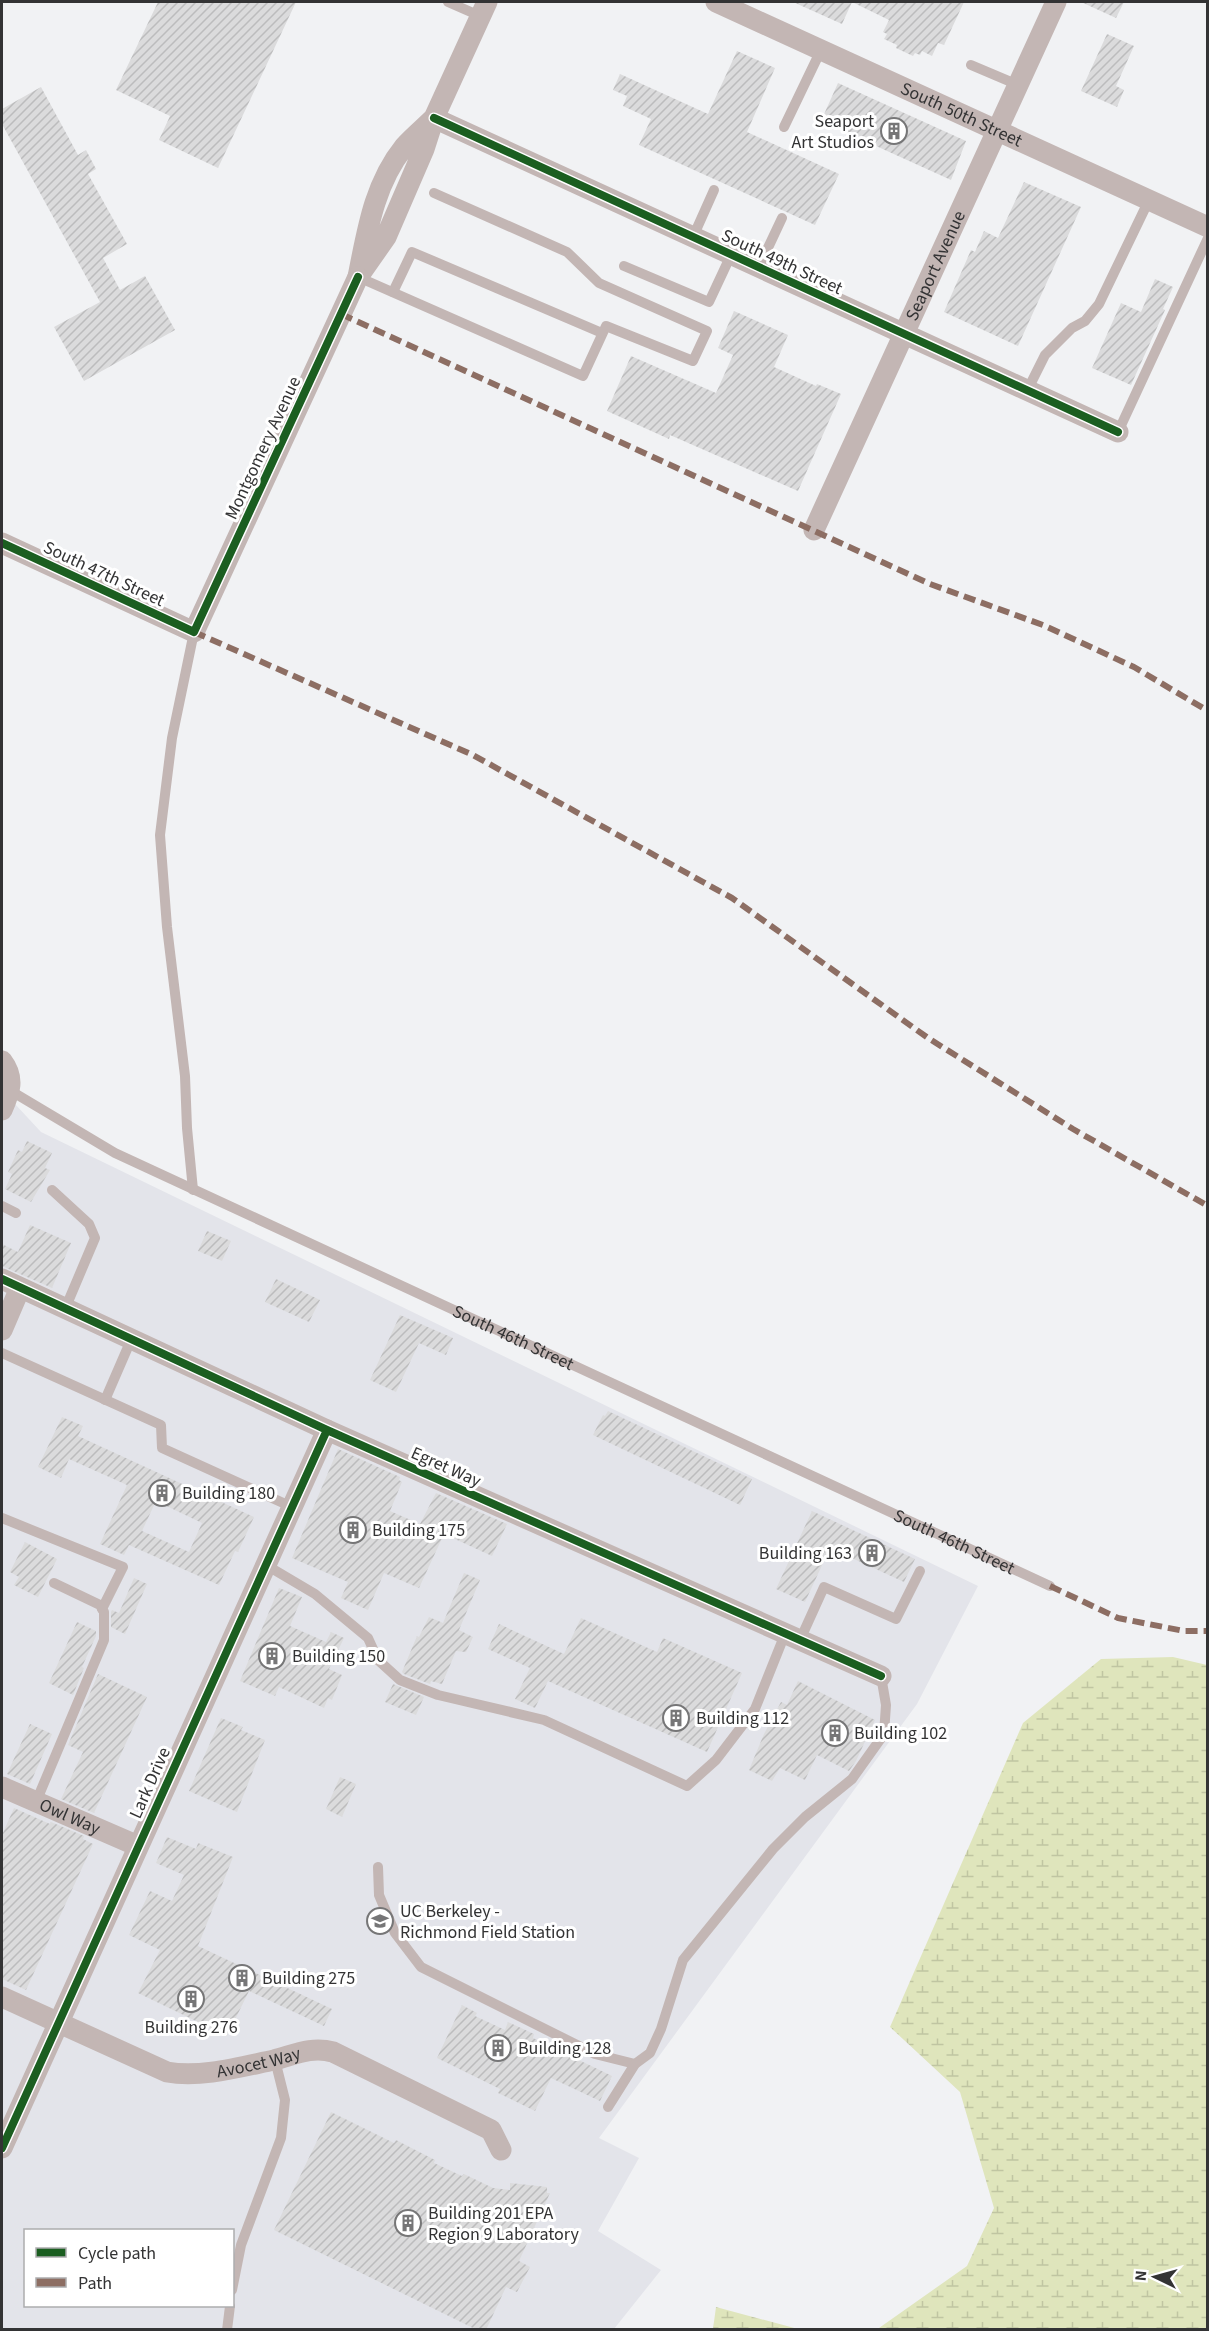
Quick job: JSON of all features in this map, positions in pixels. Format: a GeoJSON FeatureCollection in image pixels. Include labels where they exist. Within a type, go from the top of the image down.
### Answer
{"type":"FeatureCollection","features":[{"type":"Feature","properties":{"kind":"street","name":"South 50th Street"},"geometry":{"type":"LineString","coordinates":[[716,2],[1208,227]]}},
{"type":"Feature","properties":{"kind":"street","name":"Seaport Avenue"},"geometry":{"type":"LineString","coordinates":[[814,530],[1056,2]]}},
{"type":"Feature","properties":{"kind":"street","name":"Montgomery Avenue"},"geometry":{"type":"LineString","coordinates":[[194,632],[358,277],[370,217],[389,169],[404,148],[434,118],[484,9]]}},
{"type":"Feature","properties":{"kind":"street","name":"South 49th Street"},"geometry":{"type":"LineString","coordinates":[[434,118],[1118,432]]}},
{"type":"Feature","properties":{"kind":"street","name":"South 47th Street"},"geometry":{"type":"LineString","coordinates":[[2,543],[194,632]]}},
{"type":"Feature","properties":{"kind":"street"},"geometry":{"type":"LineString","coordinates":[[2,1061],[9,1070],[11,1090],[2,1110]]}},
{"type":"Feature","properties":{"kind":"street"},"geometry":{"type":"LineString","coordinates":[[2,1330],[11,1284]]}},
{"type":"Feature","properties":{"kind":"street","name":"Egret Way"},"geometry":{"type":"LineString","coordinates":[[11,1284],[327,1430],[881,1676]]}},
{"type":"Feature","properties":{"kind":"street","name":"Lark Drive"},"geometry":{"type":"LineString","coordinates":[[2,2148],[327,1430]]}},
{"type":"Feature","properties":{"kind":"street","name":"Owl Way"},"geometry":{"type":"LineString","coordinates":[[2,1787],[138,1846]]}},
{"type":"Feature","properties":{"kind":"street","name":"Avocet Way"},"geometry":{"type":"LineString","coordinates":[[2,1997],[57,2024],[176,2074],[206,2072],[275,2060],[306,2050],[333,2052],[491,2130],[501,2150]]}},
{"type":"Feature","properties":{"kind":"lane"},"geometry":{"type":"LineString","coordinates":[[448,2],[484,9]]}},
{"type":"Feature","properties":{"kind":"lane"},"geometry":{"type":"LineString","coordinates":[[783,128],[821,50]]}},
{"type":"Feature","properties":{"kind":"lane"},"geometry":{"type":"LineString","coordinates":[[971,65],[1018,85]]}},
{"type":"Feature","properties":{"kind":"lane"},"geometry":{"type":"LineString","coordinates":[[693,237],[714,190]]}},
{"type":"Feature","properties":{"kind":"lane"},"geometry":{"type":"LineString","coordinates":[[358,277],[583,376],[606,326],[693,361],[707,330],[599,284],[567,252],[434,193]]}},
{"type":"Feature","properties":{"kind":"lane"},"geometry":{"type":"LineString","coordinates":[[1027,391],[1045,355],[1072,328],[1085,321],[1099,304],[1149,200]]}},
{"type":"Feature","properties":{"kind":"lane"},"geometry":{"type":"LineString","coordinates":[[759,267],[782,218]]}},
{"type":"Feature","properties":{"kind":"lane"},"geometry":{"type":"LineString","coordinates":[[1118,432],[1208,238]]}},
{"type":"Feature","properties":{"kind":"lane"},"geometry":{"type":"LineString","coordinates":[[393,292],[412,252],[602,333]]}},
{"type":"Feature","properties":{"kind":"lane"},"geometry":{"type":"LineString","coordinates":[[624,266],[709,302],[731,255]]}},
{"type":"Feature","properties":{"kind":"lane"},"geometry":{"type":"LineString","coordinates":[[193,1190],[185,1076],[167,927],[160,835],[172,738],[194,632]]}},
{"type":"Feature","properties":{"kind":"lane","name":"South 46th Street"},"geometry":{"type":"LineString","coordinates":[[11,1090],[115,1154],[1050,1586]]}},
{"type":"Feature","properties":{"kind":"lane"},"geometry":{"type":"LineString","coordinates":[[52,1190],[88,1224],[95,1238],[65,1309]]}},
{"type":"Feature","properties":{"kind":"lane"},"geometry":{"type":"LineString","coordinates":[[2,1206],[16,1213]]}},
{"type":"Feature","properties":{"kind":"lane"},"geometry":{"type":"LineString","coordinates":[[105,1400],[131,1340]]}},
{"type":"Feature","properties":{"kind":"lane"},"geometry":{"type":"LineString","coordinates":[[2,1353],[161,1425],[162,1448],[292,1507]]}},
{"type":"Feature","properties":{"kind":"lane"},"geometry":{"type":"LineString","coordinates":[[2,1518],[123,1567],[102,1609],[104,1640],[36,1802]]}},
{"type":"Feature","properties":{"kind":"lane"},"geometry":{"type":"LineString","coordinates":[[266,1565],[315,1594],[368,1638],[378,1660],[400,1680],[438,1695],[544,1720],[687,1786],[716,1761],[755,1709],[792,1637],[824,1587],[896,1619],[920,1571]]}},
{"type":"Feature","properties":{"kind":"lane"},"geometry":{"type":"LineString","coordinates":[[54,1583],[92,1600],[102,1609]]}},
{"type":"Feature","properties":{"kind":"lane"},"geometry":{"type":"LineString","coordinates":[[608,2107],[635,2064],[650,2053],[683,1960],[772,1849],[805,1817],[852,1779],[884,1734],[886,1705],[881,1676]]}},
{"type":"Feature","properties":{"kind":"lane"},"geometry":{"type":"LineString","coordinates":[[378,1867],[379,1895],[391,1924],[421,1967],[595,2054],[635,2064]]}},
{"type":"Feature","properties":{"kind":"lane"},"geometry":{"type":"LineString","coordinates":[[234,2280],[241,2245],[281,2138],[285,2100],[275,2060]]}},
{"type":"Feature","properties":{"kind":"lane"},"geometry":{"type":"LineString","coordinates":[[227,2330],[230,2307]]}},
{"type":"Feature","properties":{"kind":"shaded area","name":"UC Berkeley - Richmond Field Station"},"geometry":{"type":"Polygon","coordinates":[[[2,1090],[41,1132],[978,1586],[917,1704],[599,2138],[639,2158],[598,2231],[661,2270],[614,2329],[2,2329],[2,1090]]]}},
{"type":"Feature","properties":{"kind":"green space"},"geometry":{"type":"Polygon","coordinates":[[[1173,1657],[1207,1665],[1207,2329],[870,2329],[879,2328],[967,2266],[994,2208],[960,2092],[890,2027],[1023,1723],[1101,1659],[1173,1657]]]}},
{"type":"Feature","properties":{"kind":"green space"},"geometry":{"type":"Polygon","coordinates":[[[716,2307],[798,2329],[713,2329],[716,2307]]]}},
{"type":"Feature","properties":{"kind":"building"},"geometry":{"type":"Polygon","coordinates":[[[158,2],[296,2],[218,168],[159,140],[170,116],[116,90],[158,2]]]}},
{"type":"Feature","properties":{"kind":"building"},"geometry":{"type":"Polygon","coordinates":[[[793,2],[852,2],[842,24],[793,2]]]}},
{"type":"Feature","properties":{"kind":"building"},"geometry":{"type":"Polygon","coordinates":[[[852,2],[964,2],[944,45],[938,43],[932,56],[922,51],[920,55],[915,53],[913,56],[884,39],[887,34],[883,32],[889,20],[852,2]]]}},
{"type":"Feature","properties":{"kind":"building"},"geometry":{"type":"Polygon","coordinates":[[[1081,2],[1124,2],[1116,18],[1081,2]]]}},
{"type":"Feature","properties":{"kind":"building"},"geometry":{"type":"Polygon","coordinates":[[[1107,34],[1134,46],[1116,86],[1124,90],[1117,107],[1081,91],[1107,34]]]}},
{"type":"Feature","properties":{"kind":"building"},"geometry":{"type":"Polygon","coordinates":[[[737,51],[775,68],[747,132],[839,174],[815,225],[639,145],[651,119],[623,106],[627,96],[613,90],[620,74],[708,114],[737,51]]]}},
{"type":"Feature","properties":{"kind":"building","name":"Seaport Art Studios"},"geometry":{"type":"Polygon","coordinates":[[[838,83],[966,141],[951,180],[821,121],[838,83]]]}},
{"type":"Feature","properties":{"kind":"building"},"geometry":{"type":"Polygon","coordinates":[[[41,87],[78,155],[86,150],[96,169],[88,174],[127,244],[103,258],[120,290],[145,276],[175,330],[84,381],[54,327],[100,302],[2,124],[2,109],[41,87]]]}},
{"type":"Feature","properties":{"kind":"building"},"geometry":{"type":"Polygon","coordinates":[[[1024,182],[1081,207],[1018,346],[944,312],[971,250],[975,252],[984,231],[998,238],[1024,182]]]}},
{"type":"Feature","properties":{"kind":"building"},"geometry":{"type":"Polygon","coordinates":[[[1155,279],[1173,287],[1131,385],[1092,368],[1121,303],[1141,312],[1155,279]]]}},
{"type":"Feature","properties":{"kind":"building"},"geometry":{"type":"Polygon","coordinates":[[[734,311],[788,335],[774,367],[816,386],[817,384],[841,394],[798,491],[670,435],[669,439],[607,411],[631,356],[716,393],[733,355],[718,348],[734,311]]]}},
{"type":"Feature","properties":{"kind":"building"},"geometry":{"type":"Polygon","coordinates":[[[27,1141],[52,1153],[45,1168],[50,1170],[31,1202],[5,1189],[12,1174],[8,1172],[18,1150],[22,1152],[27,1141]]]}},
{"type":"Feature","properties":{"kind":"building"},"geometry":{"type":"Polygon","coordinates":[[[30,1225],[71,1243],[52,1288],[2,1266],[2,1244],[18,1252],[30,1225]]]}},
{"type":"Feature","properties":{"kind":"building"},"geometry":{"type":"Polygon","coordinates":[[[207,1231],[231,1241],[222,1261],[198,1251],[207,1231]]]}},
{"type":"Feature","properties":{"kind":"building"},"geometry":{"type":"Polygon","coordinates":[[[276,1279],[320,1300],[309,1322],[265,1302],[276,1279]]]}},
{"type":"Feature","properties":{"kind":"building"},"geometry":{"type":"Polygon","coordinates":[[[400,1315],[453,1338],[446,1355],[419,1343],[396,1392],[370,1380],[400,1315]]]}},
{"type":"Feature","properties":{"kind":"building"},"geometry":{"type":"Polygon","coordinates":[[[608,1411],[752,1479],[740,1505],[593,1435],[603,1415],[605,1416],[608,1411]]]}},
{"type":"Feature","properties":{"kind":"building","name":"Building 180"},"geometry":{"type":"Polygon","coordinates":[[[62,1417],[83,1426],[78,1436],[254,1517],[219,1585],[129,1545],[124,1555],[100,1544],[127,1485],[69,1459],[61,1478],[38,1467],[62,1417]],[[156,1501],[142,1531],[189,1552],[202,1523],[156,1501]]]}},
{"type":"Feature","properties":{"kind":"building","name":"Building 175"},"geometry":{"type":"Polygon","coordinates":[[[338,1449],[400,1477],[399,1480],[402,1482],[390,1511],[420,1524],[436,1493],[507,1524],[492,1556],[444,1534],[419,1588],[384,1573],[368,1610],[341,1598],[348,1582],[292,1558],[338,1449]]]}},
{"type":"Feature","properties":{"kind":"building","name":"Building 163"},"geometry":{"type":"Polygon","coordinates":[[[812,1511],[915,1559],[904,1582],[830,1548],[805,1602],[776,1589],[812,1511]]]}},
{"type":"Feature","properties":{"kind":"building"},"geometry":{"type":"Polygon","coordinates":[[[25,1542],[57,1559],[38,1597],[14,1585],[19,1577],[10,1572],[25,1542]]]}},
{"type":"Feature","properties":{"kind":"building"},"geometry":{"type":"Polygon","coordinates":[[[464,1573],[480,1580],[459,1630],[473,1637],[466,1652],[456,1651],[442,1684],[431,1681],[430,1684],[404,1674],[402,1672],[417,1636],[419,1637],[429,1617],[443,1623],[464,1573]]]}},
{"type":"Feature","properties":{"kind":"building"},"geometry":{"type":"Polygon","coordinates":[[[134,1578],[147,1584],[125,1634],[111,1627],[111,1612],[112,1610],[119,1613],[134,1578]]]}},
{"type":"Feature","properties":{"kind":"building"},"geometry":{"type":"Polygon","coordinates":[[[279,1588],[302,1597],[290,1626],[326,1642],[331,1632],[344,1638],[329,1669],[342,1675],[332,1700],[328,1698],[324,1708],[279,1687],[275,1696],[240,1681],[279,1588]]]}},
{"type":"Feature","properties":{"kind":"building","name":"Building 112"},"geometry":{"type":"Polygon","coordinates":[[[581,1618],[657,1652],[663,1638],[742,1673],[707,1752],[548,1681],[535,1708],[515,1699],[530,1668],[488,1649],[499,1624],[564,1654],[581,1618]]]}},
{"type":"Feature","properties":{"kind":"building"},"geometry":{"type":"Polygon","coordinates":[[[77,1622],[96,1631],[96,1636],[73,1695],[49,1683],[77,1622]]]}},
{"type":"Feature","properties":{"kind":"building"},"geometry":{"type":"Polygon","coordinates":[[[98,1674],[147,1697],[94,1813],[61,1799],[83,1752],[68,1745],[98,1674]]]}},
{"type":"Feature","properties":{"kind":"building","name":"Building 102"},"geometry":{"type":"Polygon","coordinates":[[[798,1681],[875,1720],[849,1771],[817,1755],[805,1780],[780,1768],[772,1781],[749,1770],[781,1702],[787,1705],[798,1681]]]}},
{"type":"Feature","properties":{"kind":"building"},"geometry":{"type":"Polygon","coordinates":[[[393,1684],[424,1697],[416,1715],[385,1702],[393,1684]]]}},
{"type":"Feature","properties":{"kind":"building"},"geometry":{"type":"Polygon","coordinates":[[[221,1718],[265,1740],[237,1812],[189,1791],[221,1718]]]}},
{"type":"Feature","properties":{"kind":"building"},"geometry":{"type":"Polygon","coordinates":[[[30,1724],[52,1734],[30,1784],[7,1774],[30,1724]]]}},
{"type":"Feature","properties":{"kind":"building"},"geometry":{"type":"Polygon","coordinates":[[[340,1777],[356,1784],[342,1817],[326,1809],[340,1777]]]}},
{"type":"Feature","properties":{"kind":"building"},"geometry":{"type":"Polygon","coordinates":[[[14,1808],[84,1836],[83,1839],[93,1844],[26,1990],[2,1979],[2,1835],[14,1808]]]}},
{"type":"Feature","properties":{"kind":"building"},"geometry":{"type":"Polygon","coordinates":[[[167,1837],[196,1849],[198,1843],[233,1857],[198,1946],[332,2009],[324,2026],[249,1991],[227,2036],[138,1993],[160,1950],[129,1935],[150,1891],[172,1901],[184,1875],[156,1863],[167,1837]]]}},
{"type":"Feature","properties":{"kind":"building","name":"Building 128"},"geometry":{"type":"Polygon","coordinates":[[[462,2005],[477,2013],[475,2016],[505,2030],[508,2022],[534,2034],[533,2038],[612,2076],[600,2101],[551,2078],[535,2111],[498,2093],[500,2089],[437,2058],[462,2005]]]}},
{"type":"Feature","properties":{"kind":"building","name":"Building 201 EPA Region 9 Laboratory"},"geometry":{"type":"Polygon","coordinates":[[[331,2112],[394,2143],[396,2140],[435,2160],[434,2163],[493,2188],[510,2190],[510,2183],[547,2187],[547,2193],[550,2193],[519,2261],[530,2267],[517,2292],[506,2287],[486,2330],[477,2330],[274,2230],[331,2112]]]}},
{"type":"Feature","properties":{"kind":"marked path"},"geometry":{"type":"LineString","coordinates":[[341,314],[930,584],[1043,625],[1134,667],[1208,711]]}},
{"type":"Feature","properties":{"kind":"marked path"},"geometry":{"type":"LineString","coordinates":[[194,632],[473,755],[732,898],[928,1038],[1073,1129],[1208,1206]]}},
{"type":"Feature","properties":{"kind":"marked path"},"geometry":{"type":"LineString","coordinates":[[1050,1586],[1118,1618],[1184,1631],[1208,1631]]}},
{"type":"Feature","properties":{"kind":"cycle path"},"geometry":{"type":"LineString","coordinates":[[434,118],[1118,432]]}},
{"type":"Feature","properties":{"kind":"cycle path"},"geometry":{"type":"LineString","coordinates":[[2,543],[194,632],[358,277]]}},
{"type":"Feature","properties":{"kind":"cycle path"},"geometry":{"type":"LineString","coordinates":[[2,1279],[327,1430],[881,1676]]}},
{"type":"Feature","properties":{"kind":"cycle path"},"geometry":{"type":"LineString","coordinates":[[2,2148],[327,1430]]}},
{"type":"Feature","properties":{"kind":"place","name":"Seaport Art Studios"},"geometry":{"type":"Point","coordinates":[894,131]}},
{"type":"Feature","properties":{"kind":"place","name":"Building 180"},"geometry":{"type":"Point","coordinates":[162,1493]}},
{"type":"Feature","properties":{"kind":"place","name":"Building 175"},"geometry":{"type":"Point","coordinates":[353,1530]}},
{"type":"Feature","properties":{"kind":"place","name":"Building 163"},"geometry":{"type":"Point","coordinates":[872,1553]}},
{"type":"Feature","properties":{"kind":"place","name":"Building 150"},"geometry":{"type":"Point","coordinates":[272,1656]}},
{"type":"Feature","properties":{"kind":"place","name":"Building 112"},"geometry":{"type":"Point","coordinates":[676,1718]}},
{"type":"Feature","properties":{"kind":"place","name":"Building 102"},"geometry":{"type":"Point","coordinates":[835,1733]}},
{"type":"Feature","properties":{"kind":"place","name":"UC Berkeley - Richmond Field Station"},"geometry":{"type":"Point","coordinates":[380,1921]}},
{"type":"Feature","properties":{"kind":"place","name":"Building 275"},"geometry":{"type":"Point","coordinates":[242,1978]}},
{"type":"Feature","properties":{"kind":"place","name":"Building 276"},"geometry":{"type":"Point","coordinates":[191,1999]}},
{"type":"Feature","properties":{"kind":"place","name":"Building 128"},"geometry":{"type":"Point","coordinates":[498,2048]}},
{"type":"Feature","properties":{"kind":"place","name":"Building 201 EPA Region 9 Laboratory"},"geometry":{"type":"Point","coordinates":[408,2223]}}]}
